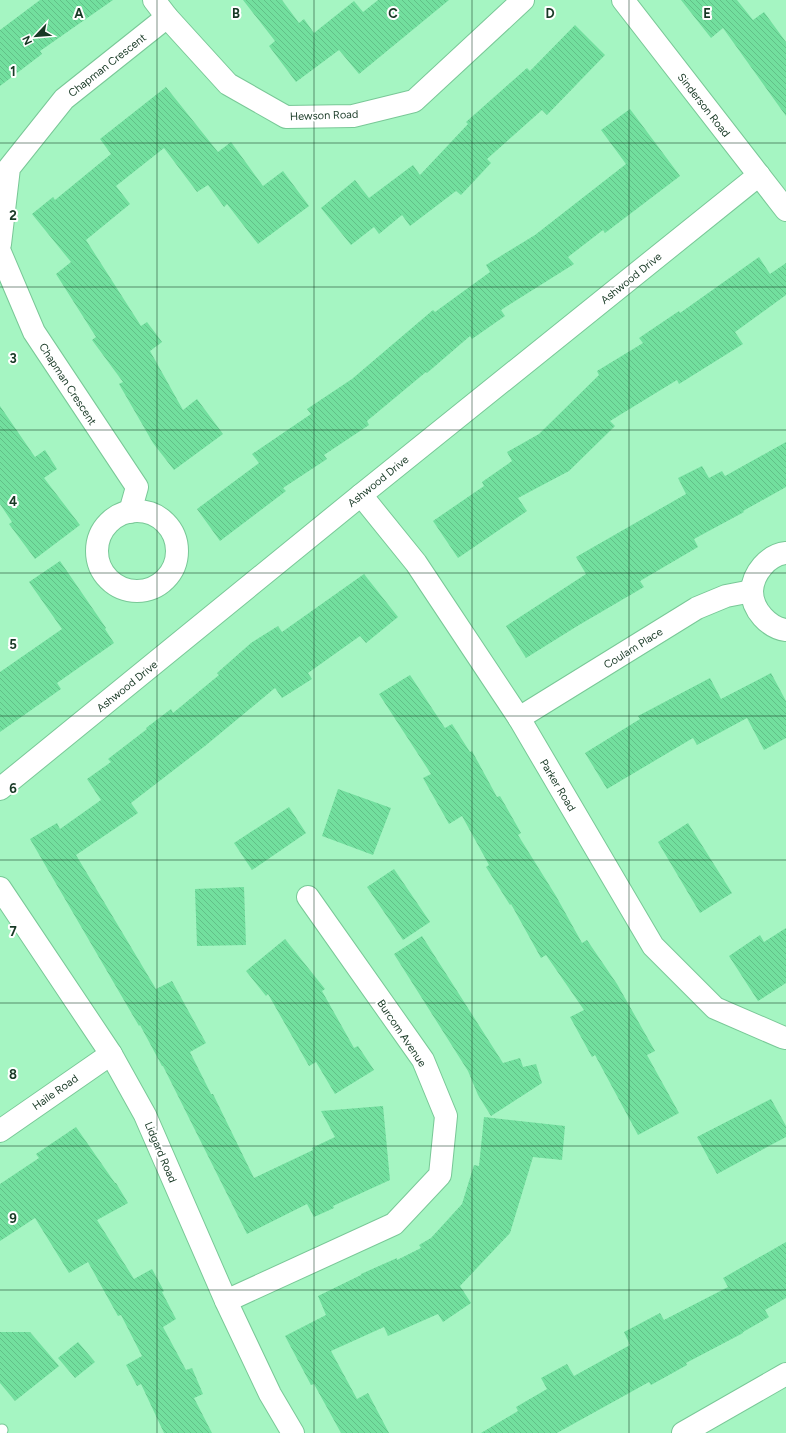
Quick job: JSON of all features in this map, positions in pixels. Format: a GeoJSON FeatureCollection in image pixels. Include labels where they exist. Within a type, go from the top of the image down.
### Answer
{"type":"FeatureCollection","features":[{"type":"Feature","properties":{"kind":"street","name":"Hewson Road"},"geometry":{"type":"LineString","coordinates":[[154,0],[167,17],[228,84],[286,117],[353,116],[414,101],[524,0]]}},
{"type":"Feature","properties":{"kind":"street","name":"Sinderson Road"},"geometry":{"type":"LineString","coordinates":[[623,0],[786,210]]}},
{"type":"Feature","properties":{"kind":"street","name":"Chapman Crescent"},"geometry":{"type":"LineString","coordinates":[[0,244],[9,168],[64,99],[167,17]]}},
{"type":"Feature","properties":{"kind":"street","name":"Ashwood Drive"},"geometry":{"type":"LineString","coordinates":[[0,789],[361,495],[758,175]]}},
{"type":"Feature","properties":{"kind":"street","name":"Chapman Crescent"},"geometry":{"type":"LineString","coordinates":[[0,252],[34,332],[137,487],[130,512]]}},
{"type":"Feature","properties":{"kind":"street","name":"Parker Road"},"geometry":{"type":"LineString","coordinates":[[361,495],[416,564],[519,718],[653,946],[714,1008],[786,1038]]}},
{"type":"Feature","properties":{"kind":"street"},"geometry":{"type":"LineString","coordinates":[[786,552],[773,557],[763,564],[756,574],[752,591],[759,612],[768,622],[780,629],[786,630]]}},
{"type":"Feature","properties":{"kind":"street","name":"Coulam Place"},"geometry":{"type":"LineString","coordinates":[[519,718],[697,608],[726,596],[752,591]]}},
{"type":"Feature","properties":{"kind":"street","name":"Lidgard Road"},"geometry":{"type":"LineString","coordinates":[[0,888],[111,1054],[144,1115],[226,1301],[270,1394],[293,1433]]}},
{"type":"Feature","properties":{"kind":"street","name":"Burcom Avenue"},"geometry":{"type":"LineString","coordinates":[[226,1301],[394,1224],[440,1175],[446,1116],[423,1060],[308,897]]}},
{"type":"Feature","properties":{"kind":"street","name":"Haile Road"},"geometry":{"type":"LineString","coordinates":[[0,1130],[111,1054]]}},
{"type":"Feature","properties":{"kind":"street"},"geometry":{"type":"LineString","coordinates":[[691,1431],[786,1374]]}},
{"type":"Feature","properties":{"kind":"building"},"geometry":{"type":"Polygon","coordinates":[[[40,0],[113,0],[40,51],[42,54],[0,86],[0,30],[40,0]]]}},
{"type":"Feature","properties":{"kind":"building"},"geometry":{"type":"Polygon","coordinates":[[[243,0],[282,0],[299,23],[304,19],[314,33],[354,1],[363,12],[378,0],[449,0],[359,74],[339,50],[296,82],[269,46],[275,41],[243,0]]]}},
{"type":"Feature","properties":{"kind":"building"},"geometry":{"type":"Polygon","coordinates":[[[681,0],[737,0],[753,20],[764,12],[786,42],[786,116],[723,28],[711,38],[681,0]]]}},
{"type":"Feature","properties":{"kind":"building"},"geometry":{"type":"Polygon","coordinates":[[[575,25],[605,55],[547,115],[542,110],[487,159],[491,163],[461,195],[456,191],[410,226],[402,215],[379,234],[374,227],[351,245],[321,208],[355,180],[369,198],[413,165],[420,175],[468,124],[466,122],[527,68],[530,71],[575,25]]]}},
{"type":"Feature","properties":{"kind":"building"},"geometry":{"type":"Polygon","coordinates":[[[166,87],[218,152],[231,142],[263,186],[283,171],[309,206],[258,244],[227,204],[224,207],[208,185],[197,192],[164,148],[116,186],[130,204],[86,240],[141,326],[147,322],[162,342],[150,351],[183,410],[197,399],[223,434],[174,470],[153,443],[119,384],[123,382],[92,340],[96,337],[56,274],[71,262],[32,214],[53,197],[55,200],[111,154],[100,139],[166,87]]]}},
{"type":"Feature","properties":{"kind":"building"},"geometry":{"type":"Polygon","coordinates":[[[630,109],[680,176],[605,233],[603,230],[568,257],[574,264],[501,310],[505,316],[472,339],[470,336],[367,421],[369,425],[324,455],[327,459],[283,488],[286,491],[220,541],[197,509],[259,463],[252,454],[311,414],[307,409],[352,379],[433,310],[435,312],[490,272],[486,265],[535,235],[626,164],[601,130],[630,109]]]}},
{"type":"Feature","properties":{"kind":"building"},"geometry":{"type":"Polygon","coordinates":[[[759,257],[770,274],[786,263],[786,295],[735,332],[743,344],[679,384],[677,380],[610,421],[615,426],[569,471],[518,498],[527,511],[458,558],[433,521],[484,486],[482,482],[512,461],[507,452],[539,434],[599,375],[597,371],[643,343],[639,338],[679,311],[680,313],[759,257]]]}},
{"type":"Feature","properties":{"kind":"building"},"geometry":{"type":"Polygon","coordinates":[[[0,406],[35,457],[45,450],[57,469],[44,478],[80,525],[35,559],[9,524],[12,522],[0,504],[0,406]]]}},
{"type":"Feature","properties":{"kind":"building"},"geometry":{"type":"Polygon","coordinates":[[[786,442],[786,487],[694,539],[698,547],[640,581],[644,587],[526,658],[506,626],[586,574],[576,557],[686,494],[678,478],[702,466],[709,478],[722,471],[725,476],[786,442]]]}},
{"type":"Feature","properties":{"kind":"building"},"geometry":{"type":"Polygon","coordinates":[[[60,561],[106,628],[105,629],[114,643],[57,683],[61,689],[0,732],[0,672],[62,629],[29,582],[60,561]]]}},
{"type":"Feature","properties":{"kind":"building"},"geometry":{"type":"Polygon","coordinates":[[[364,574],[398,617],[366,643],[360,636],[308,673],[312,679],[282,698],[275,688],[205,746],[131,803],[138,813],[76,855],[156,989],[172,981],[206,1043],[190,1052],[211,1094],[213,1094],[254,1178],[313,1150],[312,1148],[335,1137],[321,1111],[383,1106],[390,1180],[333,1206],[334,1208],[314,1217],[307,1204],[247,1234],[163,1066],[30,839],[57,823],[60,829],[101,800],[87,779],[111,762],[108,759],[147,729],[146,728],[171,709],[173,713],[219,675],[217,673],[251,643],[278,626],[282,632],[364,574]]]}},
{"type":"Feature","properties":{"kind":"building"},"geometry":{"type":"Polygon","coordinates":[[[771,673],[786,701],[786,738],[764,750],[747,718],[697,745],[693,738],[607,789],[585,753],[640,719],[638,716],[710,678],[721,699],[771,673]]]}},
{"type":"Feature","properties":{"kind":"building"},"geometry":{"type":"Polygon","coordinates":[[[410,675],[445,728],[452,724],[470,752],[472,751],[497,797],[500,796],[521,833],[518,835],[556,896],[582,943],[587,940],[617,984],[655,1051],[647,1055],[679,1113],[638,1135],[595,1055],[592,1057],[570,1017],[584,1010],[546,955],[541,958],[511,904],[510,905],[486,867],[489,865],[462,816],[449,824],[423,778],[431,774],[379,694],[410,675]]]}},
{"type":"Feature","properties":{"kind":"building"},"geometry":{"type":"Polygon","coordinates":[[[338,789],[391,808],[373,855],[322,836],[338,789]]]}},
{"type":"Feature","properties":{"kind":"building"},"geometry":{"type":"Polygon","coordinates":[[[289,807],[306,833],[252,870],[234,843],[289,807]]]}},
{"type":"Feature","properties":{"kind":"building"},"geometry":{"type":"Polygon","coordinates":[[[688,823],[732,893],[700,913],[658,842],[688,823]]]}},
{"type":"Feature","properties":{"kind":"building"},"geometry":{"type":"Polygon","coordinates":[[[394,869],[430,922],[403,940],[367,887],[394,869]]]}},
{"type":"Feature","properties":{"kind":"building"},"geometry":{"type":"Polygon","coordinates":[[[244,887],[246,945],[197,946],[195,889],[244,887]]]}},
{"type":"Feature","properties":{"kind":"building"},"geometry":{"type":"Polygon","coordinates":[[[786,928],[786,983],[758,1001],[729,956],[760,935],[764,942],[786,928]]]}},
{"type":"Feature","properties":{"kind":"building"},"geometry":{"type":"Polygon","coordinates":[[[422,936],[503,1063],[520,1058],[523,1067],[536,1064],[542,1083],[491,1116],[478,1095],[468,1071],[394,954],[422,936]]]}},
{"type":"Feature","properties":{"kind":"building"},"geometry":{"type":"Polygon","coordinates":[[[285,939],[325,989],[322,991],[354,1048],[358,1046],[374,1070],[335,1094],[316,1062],[309,1066],[268,994],[266,996],[246,971],[285,939]]]}},
{"type":"Feature","properties":{"kind":"building"},"geometry":{"type":"Polygon","coordinates":[[[771,1099],[786,1126],[786,1137],[717,1174],[697,1137],[771,1099]]]}},
{"type":"Feature","properties":{"kind":"building"},"geometry":{"type":"Polygon","coordinates":[[[484,1117],[565,1126],[562,1160],[533,1157],[510,1233],[460,1286],[471,1303],[443,1322],[438,1314],[388,1336],[384,1327],[331,1351],[357,1399],[368,1393],[389,1433],[341,1433],[314,1384],[311,1385],[285,1336],[326,1315],[318,1296],[361,1274],[397,1258],[397,1260],[421,1248],[419,1245],[431,1238],[462,1204],[474,1165],[479,1166],[484,1117]]]}},
{"type":"Feature","properties":{"kind":"building"},"geometry":{"type":"Polygon","coordinates":[[[76,1127],[116,1183],[128,1203],[97,1220],[134,1279],[152,1269],[164,1291],[162,1292],[176,1319],[163,1327],[186,1370],[192,1368],[203,1394],[194,1398],[212,1433],[164,1433],[141,1384],[137,1386],[126,1365],[142,1356],[121,1315],[118,1316],[88,1262],[69,1273],[35,1218],[0,1241],[0,1184],[39,1158],[36,1154],[76,1127]]]}},
{"type":"Feature","properties":{"kind":"building"},"geometry":{"type":"Polygon","coordinates":[[[786,1242],[786,1298],[765,1310],[769,1317],[743,1333],[686,1363],[687,1365],[651,1385],[649,1382],[557,1433],[481,1433],[518,1411],[516,1407],[547,1389],[541,1378],[567,1364],[574,1376],[630,1345],[624,1332],[660,1313],[664,1320],[728,1287],[723,1278],[786,1242]]]}},
{"type":"Feature","properties":{"kind":"building"},"geometry":{"type":"Polygon","coordinates":[[[0,1332],[30,1332],[59,1366],[15,1401],[0,1383],[0,1332]]]}},
{"type":"Feature","properties":{"kind":"building"},"geometry":{"type":"Polygon","coordinates":[[[78,1342],[95,1362],[75,1378],[58,1358],[78,1342]]]}}]}
